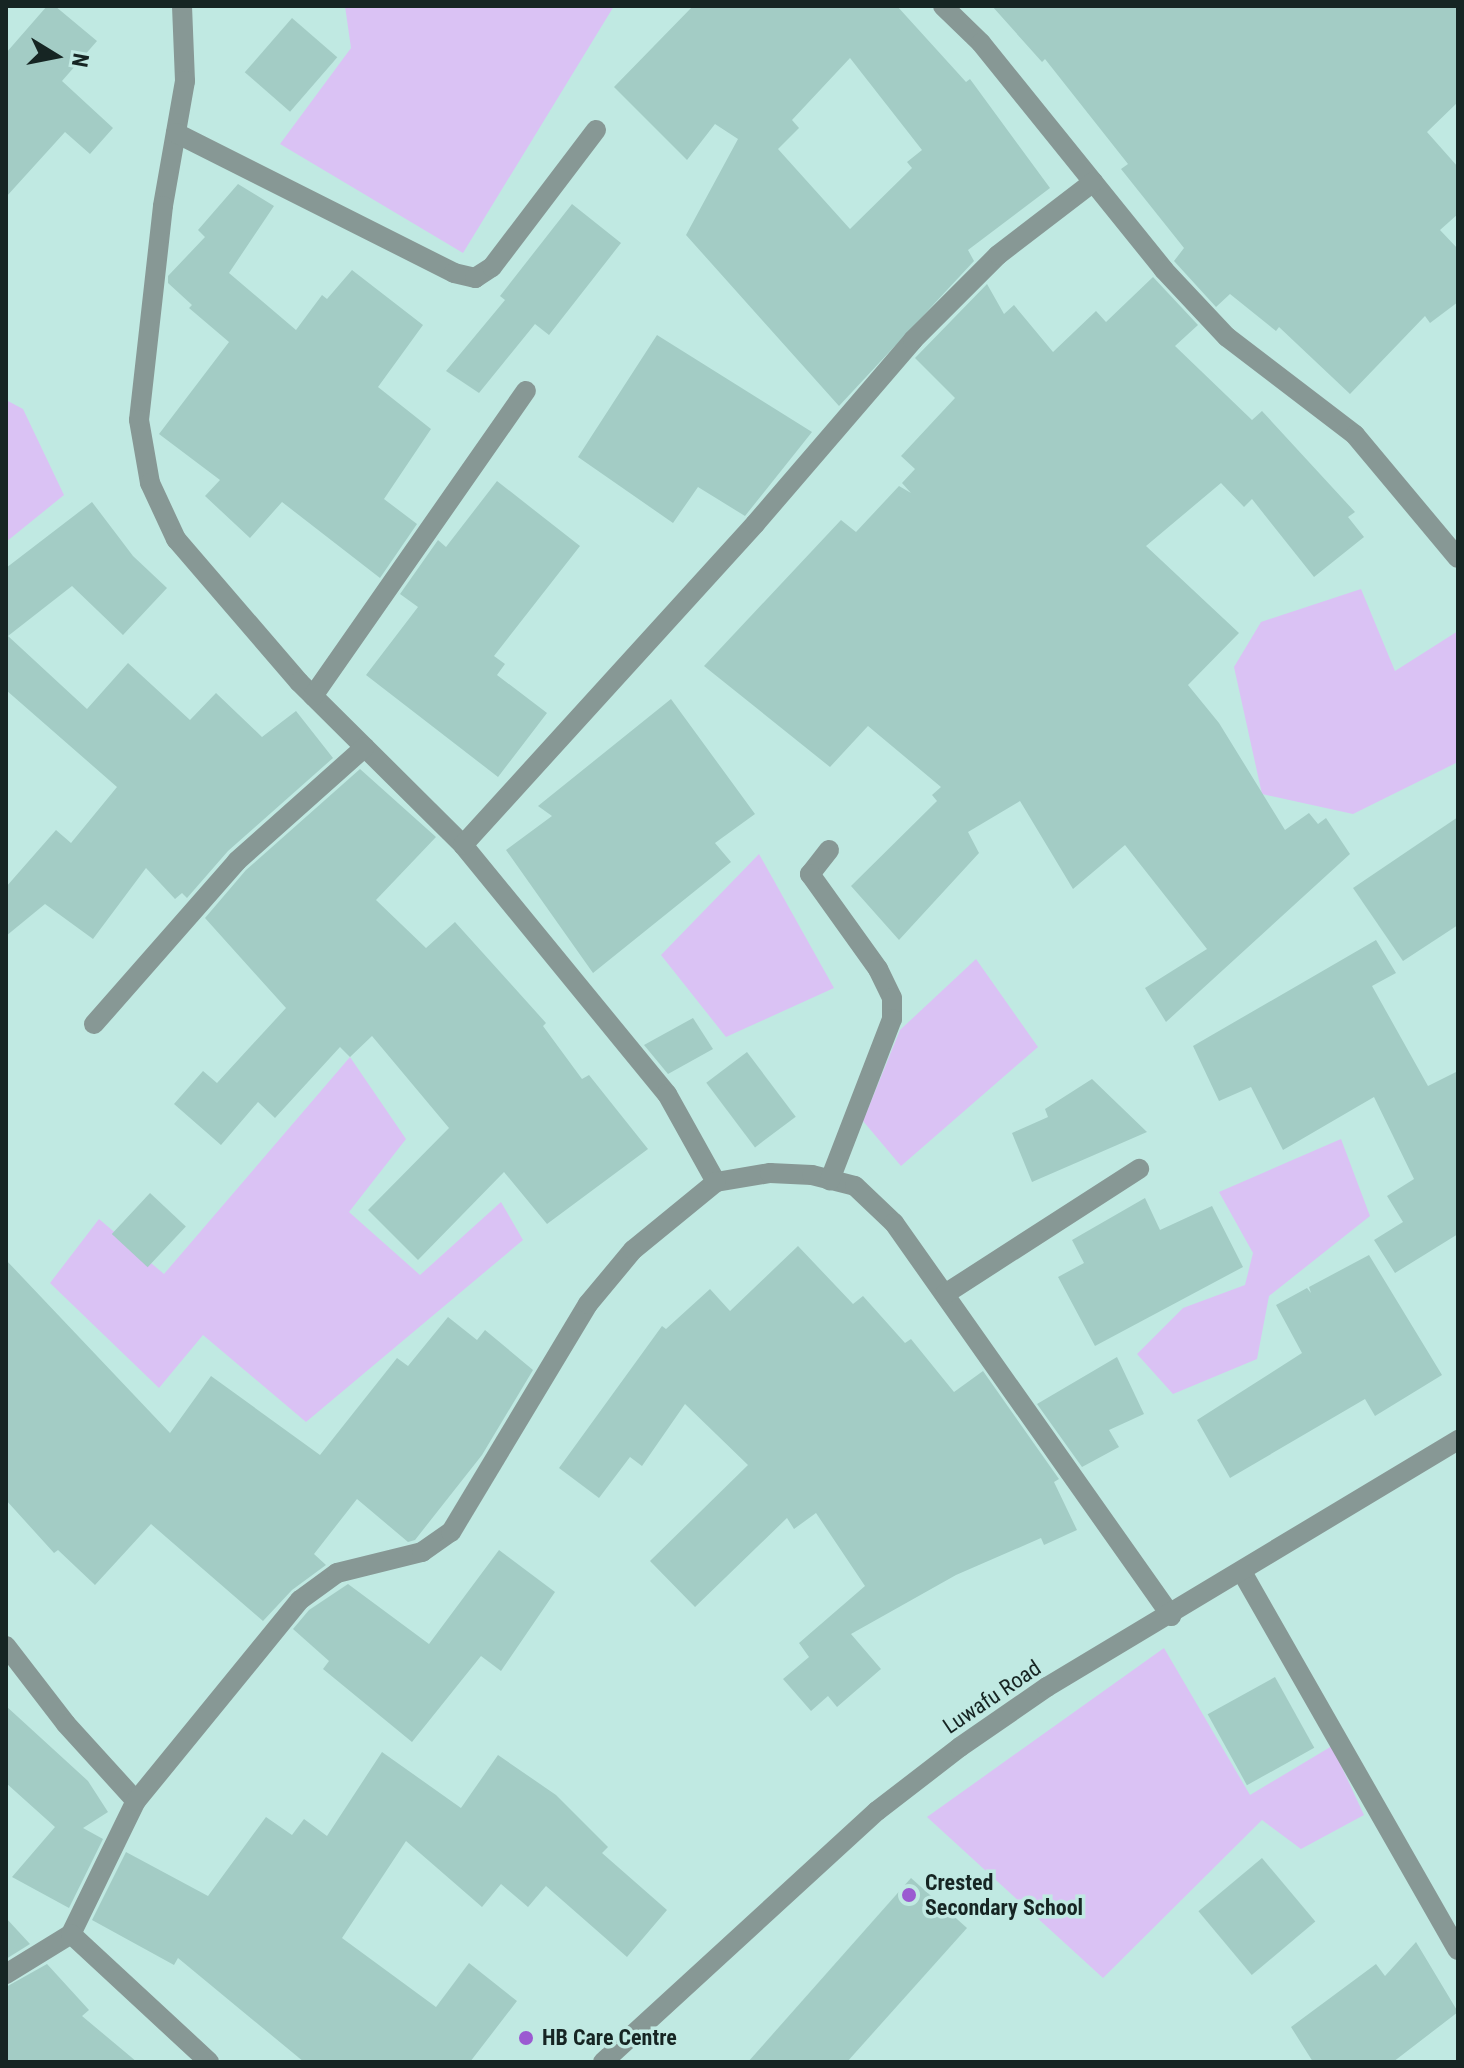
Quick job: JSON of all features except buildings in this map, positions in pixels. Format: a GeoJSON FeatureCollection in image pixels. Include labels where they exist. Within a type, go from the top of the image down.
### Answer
{"type":"FeatureCollection","features":[{"type":"Feature","properties":{"kind":"street"},"geometry":{"type":"LineString","coordinates":[[182,6],[185,81],[139,420],[150,483],[176,539],[313,696],[463,845],[667,1094],[716,1182]]}},
{"type":"Feature","properties":{"kind":"street"},"geometry":{"type":"LineString","coordinates":[[943,6],[981,43],[1164,270],[1227,337],[1355,435],[1458,558]]}},
{"type":"Feature","properties":{"kind":"street"},"geometry":{"type":"LineString","coordinates":[[176,133],[454,273],[475,278],[492,267],[596,130]]}},
{"type":"Feature","properties":{"kind":"street"},"geometry":{"type":"LineString","coordinates":[[463,845],[755,524],[913,340],[998,255],[1093,182]]}},
{"type":"Feature","properties":{"kind":"street"},"geometry":{"type":"LineString","coordinates":[[313,696],[526,391]]}},
{"type":"Feature","properties":{"kind":"street"},"geometry":{"type":"LineString","coordinates":[[94,1024],[237,861],[365,747]]}},
{"type":"Feature","properties":{"kind":"street"},"geometry":{"type":"LineString","coordinates":[[829,850],[810,874],[878,969],[892,998],[892,1019],[830,1180]]}},
{"type":"Feature","properties":{"kind":"street"},"geometry":{"type":"LineString","coordinates":[[945,1294],[1139,1169]]}},
{"type":"Feature","properties":{"kind":"street"},"geometry":{"type":"LineString","coordinates":[[6,1974],[71,1934],[136,1801],[317,1585],[337,1573],[422,1552],[451,1532],[588,1304],[644,1240],[716,1182],[770,1173],[830,1180],[855,1186],[894,1223],[1171,1616]]}},
{"type":"Feature","properties":{"kind":"street","name":"Luwafu Road"},"geometry":{"type":"LineString","coordinates":[[603,2062],[877,1811],[1047,1687],[1171,1616],[1458,1440]]}},
{"type":"Feature","properties":{"kind":"street"},"geometry":{"type":"LineString","coordinates":[[1242,1572],[1458,1950]]}},
{"type":"Feature","properties":{"kind":"street"},"geometry":{"type":"LineString","coordinates":[[6,1646],[66,1724],[136,1801]]}},
{"type":"Feature","properties":{"kind":"street"},"geometry":{"type":"LineString","coordinates":[[71,1934],[209,2062]]}},
{"type":"Feature","properties":{"kind":"shaded area"},"geometry":{"type":"Polygon","coordinates":[[[345,6],[614,6],[463,253],[280,144],[351,48],[345,6]]]}},
{"type":"Feature","properties":{"kind":"shaded area"},"geometry":{"type":"Polygon","coordinates":[[[6,400],[23,409],[64,495],[6,542],[6,400]]]}},
{"type":"Feature","properties":{"kind":"shaded area"},"geometry":{"type":"Polygon","coordinates":[[[1361,589],[1395,671],[1458,631],[1458,762],[1353,814],[1262,794],[1234,667],[1261,622],[1361,589]]]}},
{"type":"Feature","properties":{"kind":"shaded area"},"geometry":{"type":"Polygon","coordinates":[[[759,854],[834,988],[726,1037],[661,955],[759,854]]]}},
{"type":"Feature","properties":{"kind":"shaded area"},"geometry":{"type":"Polygon","coordinates":[[[976,959],[1038,1047],[901,1166],[863,1121],[900,1030],[976,959]]]}},
{"type":"Feature","properties":{"kind":"shaded area"},"geometry":{"type":"Polygon","coordinates":[[[350,1057],[406,1139],[349,1212],[420,1275],[501,1202],[523,1240],[306,1422],[203,1335],[159,1388],[50,1283],[99,1219],[164,1274],[350,1057]]]}},
{"type":"Feature","properties":{"kind":"shaded area"},"geometry":{"type":"Polygon","coordinates":[[[1341,1139],[1370,1216],[1269,1296],[1257,1359],[1173,1394],[1137,1354],[1183,1308],[1245,1285],[1253,1253],[1219,1192],[1341,1139]]]}},
{"type":"Feature","properties":{"kind":"shaded area"},"geometry":{"type":"Polygon","coordinates":[[[1164,1648],[1250,1795],[1332,1746],[1364,1815],[1301,1849],[1262,1820],[1103,1978],[927,1817],[1164,1648]]]}},
{"type":"Feature","properties":{"kind":"place","name":"Crested Secondary School"},"geometry":{"type":"Point","coordinates":[909,1895]}},
{"type":"Feature","properties":{"kind":"place","name":"HB Care Centre"},"geometry":{"type":"Point","coordinates":[526,2038]}}]}
